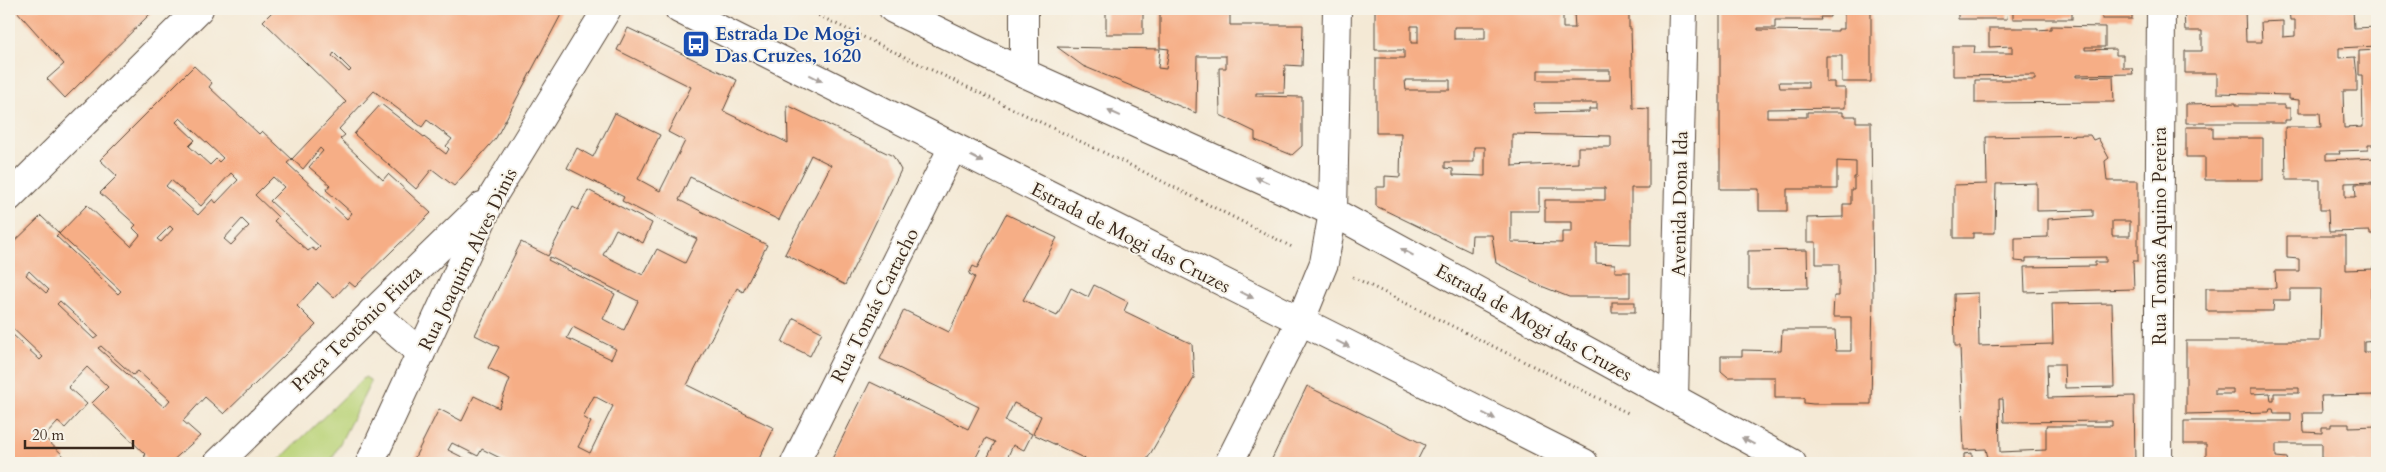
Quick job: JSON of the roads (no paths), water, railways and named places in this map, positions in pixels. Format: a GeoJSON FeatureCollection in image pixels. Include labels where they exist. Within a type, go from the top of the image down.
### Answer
{"type":"FeatureCollection","features":[{"type":"Feature","properties":{"kind":"street"},"geometry":{"type":"LineString","coordinates":[[9,197],[199,9]]}},
{"type":"Feature","properties":{"kind":"street","name":"Rua Joaquim Alves Dinis"},"geometry":{"type":"LineString","coordinates":[[370,463],[494,194],[607,9]]}},
{"type":"Feature","properties":{"kind":"street","name":"Estrada de Mogi das Cruzes"},"geometry":{"type":"LineString","coordinates":[[679,9],[1584,463]]}},
{"type":"Feature","properties":{"kind":"street","name":"Estrada de Mogi das Cruzes"},"geometry":{"type":"LineString","coordinates":[[893,9],[1024,73],[1333,212],[1792,463]]}},
{"type":"Feature","properties":{"kind":"street"},"geometry":{"type":"LineString","coordinates":[[1024,9],[1024,73]]}},
{"type":"Feature","properties":{"kind":"street"},"geometry":{"type":"LineString","coordinates":[[1229,463],[1300,322],[1324,263],[1333,212],[1337,9]]}},
{"type":"Feature","properties":{"kind":"street","name":"Avenida Dona Ida"},"geometry":{"type":"LineString","coordinates":[[1674,399],[1683,9]]}},
{"type":"Feature","properties":{"kind":"street","name":"Rua Tomás Aquino Pereira"},"geometry":{"type":"LineString","coordinates":[[2158,463],[2161,9]]}},
{"type":"Feature","properties":{"kind":"street","name":"Rua Tomás Cartacho"},"geometry":{"type":"LineString","coordinates":[[795,463],[953,147]]}},
{"type":"Feature","properties":{"kind":"street","name":"Praça Teotônio Fiuza"},"geometry":{"type":"LineString","coordinates":[[218,463],[494,194]]}},
{"type":"Feature","properties":{"kind":"street"},"geometry":{"type":"LineString","coordinates":[[372,312],[421,353]]}},
{"type":"Feature","properties":{"kind":"place","name":"Estrada De Mogi Das Cruzes, 1620"},"geometry":{"type":"Point","coordinates":[696,44]}}]}
